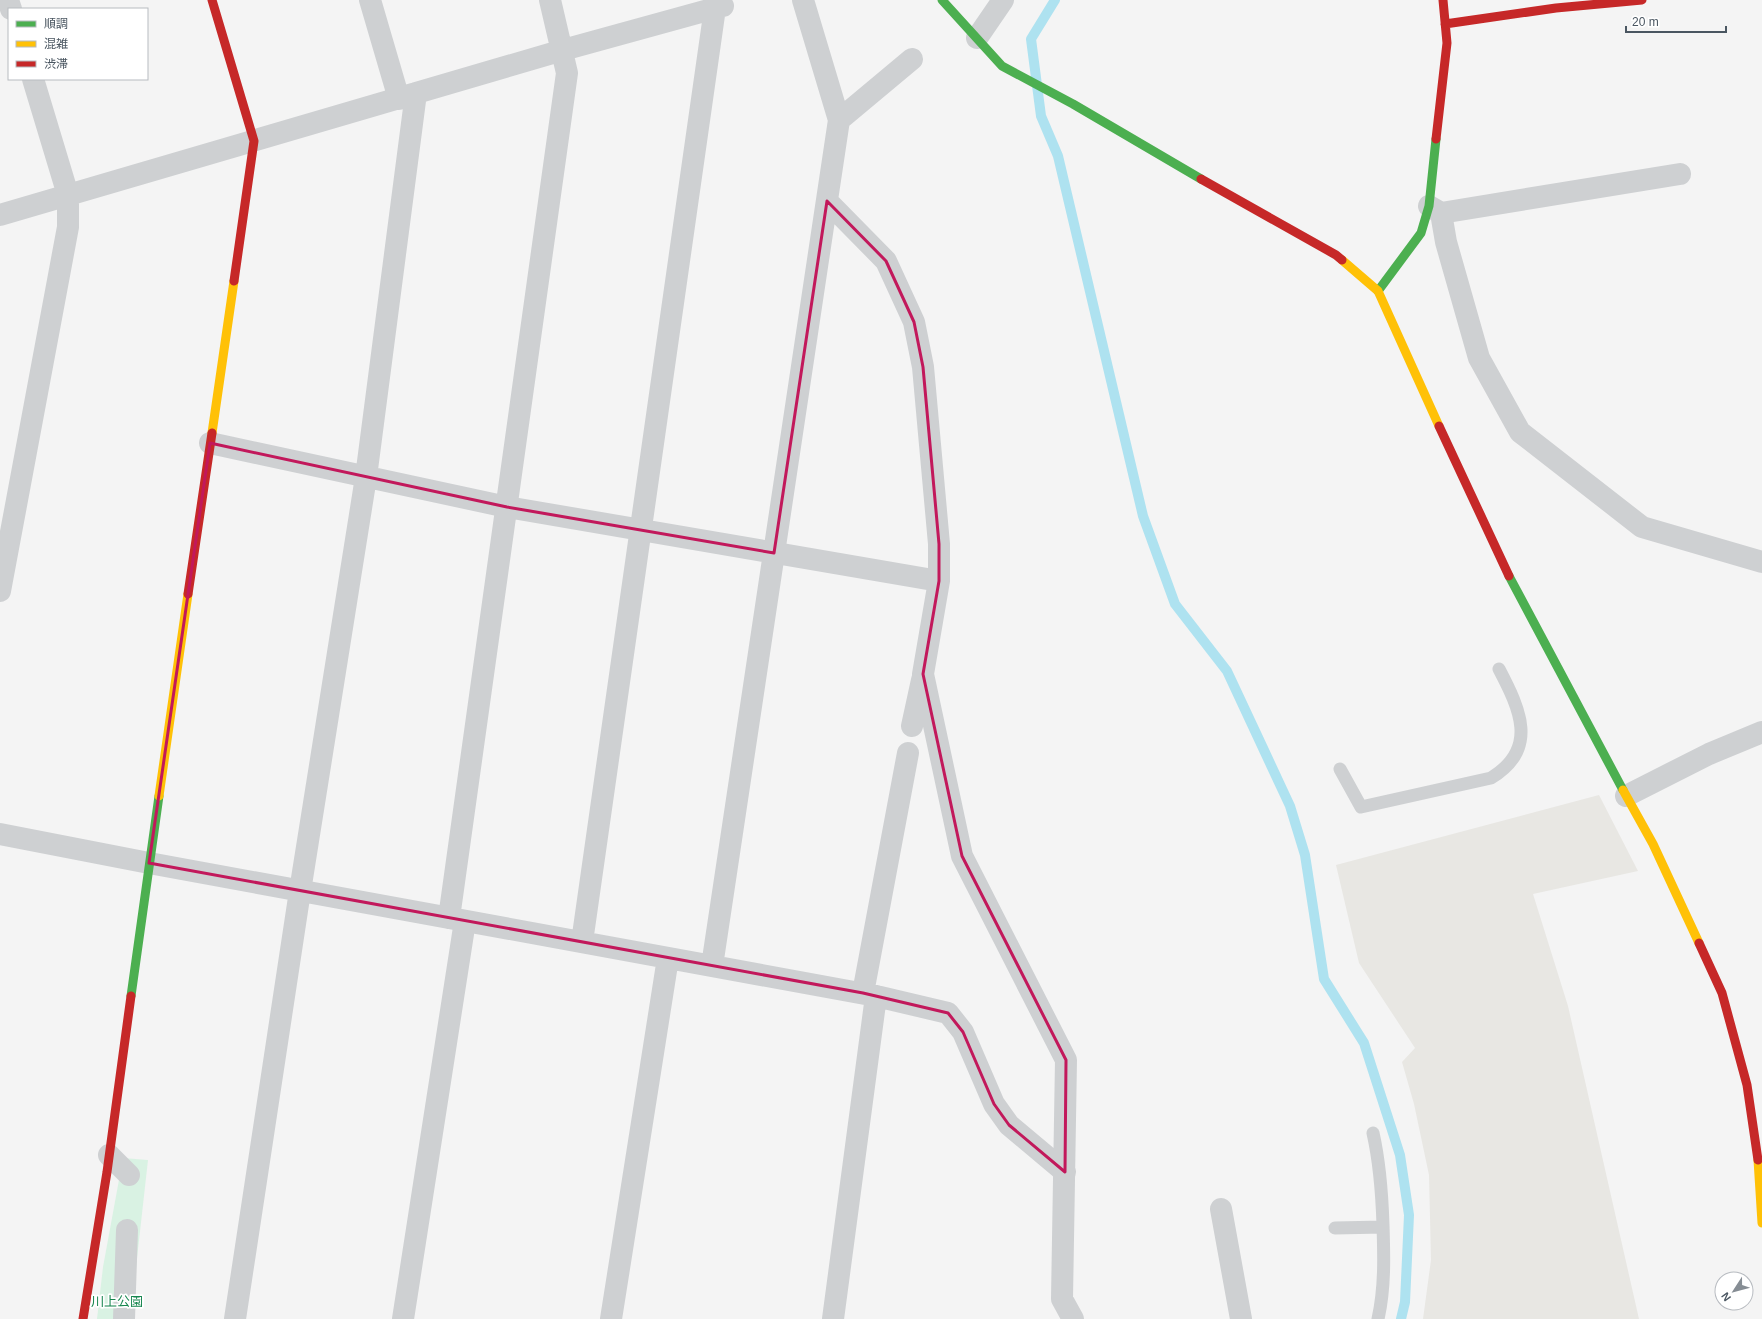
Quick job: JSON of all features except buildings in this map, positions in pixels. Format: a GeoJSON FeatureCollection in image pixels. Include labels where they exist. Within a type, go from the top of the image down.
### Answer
{"type":"FeatureCollection","features":[{"type":"Feature","properties":{"kind":"street"},"geometry":{"type":"LineString","coordinates":[[83,1319],[109,1155],[149,863],[254,141],[212,0]]}},
{"type":"Feature","properties":{"kind":"street"},"geometry":{"type":"LineString","coordinates":[[235,1319],[300,891],[366,476],[407,96],[370,0]]}},
{"type":"Feature","properties":{"kind":"street"},"geometry":{"type":"LineString","coordinates":[[403,1319],[457,919],[507,507],[567,73],[563,50],[550,0]]}},
{"type":"Feature","properties":{"kind":"street"},"geometry":{"type":"LineString","coordinates":[[712,966],[839,120],[803,0]]}},
{"type":"Feature","properties":{"kind":"street"},"geometry":{"type":"LineString","coordinates":[[942,0],[1002,66],[1073,104],[1236,200],[1336,255],[1378,292],[1499,557],[1653,844],[1722,993],[1747,1085],[1759,1168],[1762,1223]]}},
{"type":"Feature","properties":{"kind":"street"},"geometry":{"type":"LineString","coordinates":[[977,38],[1002,0]]}},
{"type":"Feature","properties":{"kind":"street"},"geometry":{"type":"LineString","coordinates":[[1443,0],[1447,43],[1435,210],[1446,242],[1479,358],[1520,432],[1642,527],[1762,562]]}},
{"type":"Feature","properties":{"kind":"street"},"geometry":{"type":"LineString","coordinates":[[1445,24],[1556,8],[1642,0]]}},
{"type":"Feature","properties":{"kind":"street"},"geometry":{"type":"LineString","coordinates":[[0,215],[563,50],[689,7],[719,7],[640,530],[582,942]]}},
{"type":"Feature","properties":{"kind":"street"},"geometry":{"type":"LineString","coordinates":[[839,120],[912,59]]}},
{"type":"Feature","properties":{"kind":"street"},"geometry":{"type":"LineString","coordinates":[[0,591],[68,227],[68,195],[33,80]]}},
{"type":"Feature","properties":{"kind":"street"},"geometry":{"type":"LineString","coordinates":[[1435,210],[1680,174]]}},
{"type":"Feature","properties":{"kind":"street"},"geometry":{"type":"LineString","coordinates":[[827,201],[886,261],[914,322],[923,367],[939,544],[939,581],[924,674],[912,726]]}},
{"type":"Feature","properties":{"kind":"street"},"geometry":{"type":"LineString","coordinates":[[1378,292],[1421,233],[1435,210]]}},
{"type":"Feature","properties":{"kind":"street"},"geometry":{"type":"LineString","coordinates":[[210,443],[507,507],[939,581]]}},
{"type":"Feature","properties":{"kind":"street"},"geometry":{"type":"LineString","coordinates":[[924,674],[962,856],[1066,1060],[1062,1299],[1073,1319]]}},
{"type":"Feature","properties":{"kind":"street"},"geometry":{"type":"LineString","coordinates":[[1626,796],[1709,754],[1762,732]]}},
{"type":"Feature","properties":{"kind":"street"},"geometry":{"type":"LineString","coordinates":[[833,1319],[870,994],[908,753]]}},
{"type":"Feature","properties":{"kind":"street"},"geometry":{"type":"LineString","coordinates":[[0,834],[300,891],[870,994],[948,1013],[963,1032],[994,1104],[1009,1125],[1065,1172]]}},
{"type":"Feature","properties":{"kind":"street"},"geometry":{"type":"LineString","coordinates":[[612,1319],[668,958]]}},
{"type":"Feature","properties":{"kind":"street"},"geometry":{"type":"LineString","coordinates":[[109,1155],[129,1175]]}},
{"type":"Feature","properties":{"kind":"street"},"geometry":{"type":"LineString","coordinates":[[1221,1209],[1241,1319]]}},
{"type":"Feature","properties":{"kind":"street"},"geometry":{"type":"LineString","coordinates":[[124,1319],[127,1230]]}},
{"type":"Feature","properties":{"kind":"lane"},"geometry":{"type":"LineString","coordinates":[[1340,769],[1361,807],[1491,778],[1500,773],[1517,753],[1521,742],[1522,729],[1517,707],[1499,669]]}},
{"type":"Feature","properties":{"kind":"lane"},"geometry":{"type":"LineString","coordinates":[[1374,1133],[1382,1191],[1384,1265],[1378,1319]]}},
{"type":"Feature","properties":{"kind":"lane"},"geometry":{"type":"LineString","coordinates":[[1334,1228],[1383,1228]]}},
{"type":"Feature","properties":{"kind":"highlighted area"},"geometry":{"type":"Polygon","coordinates":[[[827,201],[886,261],[914,322],[923,367],[939,544],[939,581],[923,674],[962,856],[1066,1060],[1065,1172],[1009,1125],[994,1104],[963,1032],[948,1013],[863,993],[149,863],[210,443],[507,507],[774,553],[827,201]]]}},
{"type":"Feature","properties":{"kind":"shaded area"},"geometry":{"type":"Polygon","coordinates":[[[1599,795],[1638,871],[1533,894],[1568,1006],[1639,1319],[1423,1319],[1431,1260],[1429,1175],[1414,1104],[1402,1062],[1415,1048],[1359,963],[1336,865],[1599,795]]]}},
{"type":"Feature","properties":{"kind":"green space","name":"川上公園"},"geometry":{"type":"Polygon","coordinates":[[[123,1158],[148,1160],[134,1285],[135,1319],[97,1319],[103,1267],[123,1158]]]}},
{"type":"Feature","properties":{"kind":"waterway"},"geometry":{"type":"LineString","coordinates":[[1055,0],[1031,39],[1041,116],[1058,156],[1143,516],[1175,604],[1227,671],[1290,806],[1305,855],[1324,979],[1364,1043],[1400,1155],[1409,1215],[1405,1302],[1401,1319]]}},
{"type":"Feature","properties":{"kind":"traffic: fast"},"geometry":{"type":"LineString","coordinates":[[942,0],[1002,66],[1073,104],[1201,179]]}},
{"type":"Feature","properties":{"kind":"traffic: fast"},"geometry":{"type":"LineString","coordinates":[[1378,291],[1421,233],[1429,206],[1436,139]]}},
{"type":"Feature","properties":{"kind":"traffic: fast"},"geometry":{"type":"LineString","coordinates":[[1509,576],[1623,790]]}},
{"type":"Feature","properties":{"kind":"traffic: fast"},"geometry":{"type":"LineString","coordinates":[[131,996],[159,796]]}},
{"type":"Feature","properties":{"kind":"traffic: slow"},"geometry":{"type":"LineString","coordinates":[[1342,260],[1378,291],[1439,426]]}},
{"type":"Feature","properties":{"kind":"traffic: slow"},"geometry":{"type":"LineString","coordinates":[[212,433],[234,281]]}},
{"type":"Feature","properties":{"kind":"traffic: slow"},"geometry":{"type":"LineString","coordinates":[[159,796],[188,594]]}},
{"type":"Feature","properties":{"kind":"traffic: slow"},"geometry":{"type":"LineString","coordinates":[[1623,790],[1653,844],[1699,943]]}},
{"type":"Feature","properties":{"kind":"traffic: slow"},"geometry":{"type":"LineString","coordinates":[[1758,1160],[1762,1223]]}},
{"type":"Feature","properties":{"kind":"traffic: jam"},"geometry":{"type":"LineString","coordinates":[[212,0],[254,141],[234,281]]}},
{"type":"Feature","properties":{"kind":"traffic: jam"},"geometry":{"type":"LineString","coordinates":[[1436,139],[1447,43],[1443,0]]}},
{"type":"Feature","properties":{"kind":"traffic: jam"},"geometry":{"type":"LineString","coordinates":[[1445,24],[1556,8],[1642,0]]}},
{"type":"Feature","properties":{"kind":"traffic: jam"},"geometry":{"type":"LineString","coordinates":[[1201,179],[1336,255],[1342,260]]}},
{"type":"Feature","properties":{"kind":"traffic: jam"},"geometry":{"type":"LineString","coordinates":[[1439,426],[1509,576]]}},
{"type":"Feature","properties":{"kind":"traffic: jam"},"geometry":{"type":"LineString","coordinates":[[188,594],[212,433]]}},
{"type":"Feature","properties":{"kind":"traffic: jam"},"geometry":{"type":"LineString","coordinates":[[1699,943],[1722,993],[1747,1085],[1758,1160]]}},
{"type":"Feature","properties":{"kind":"traffic: jam"},"geometry":{"type":"LineString","coordinates":[[83,1319],[107,1172],[131,996]]}}]}
